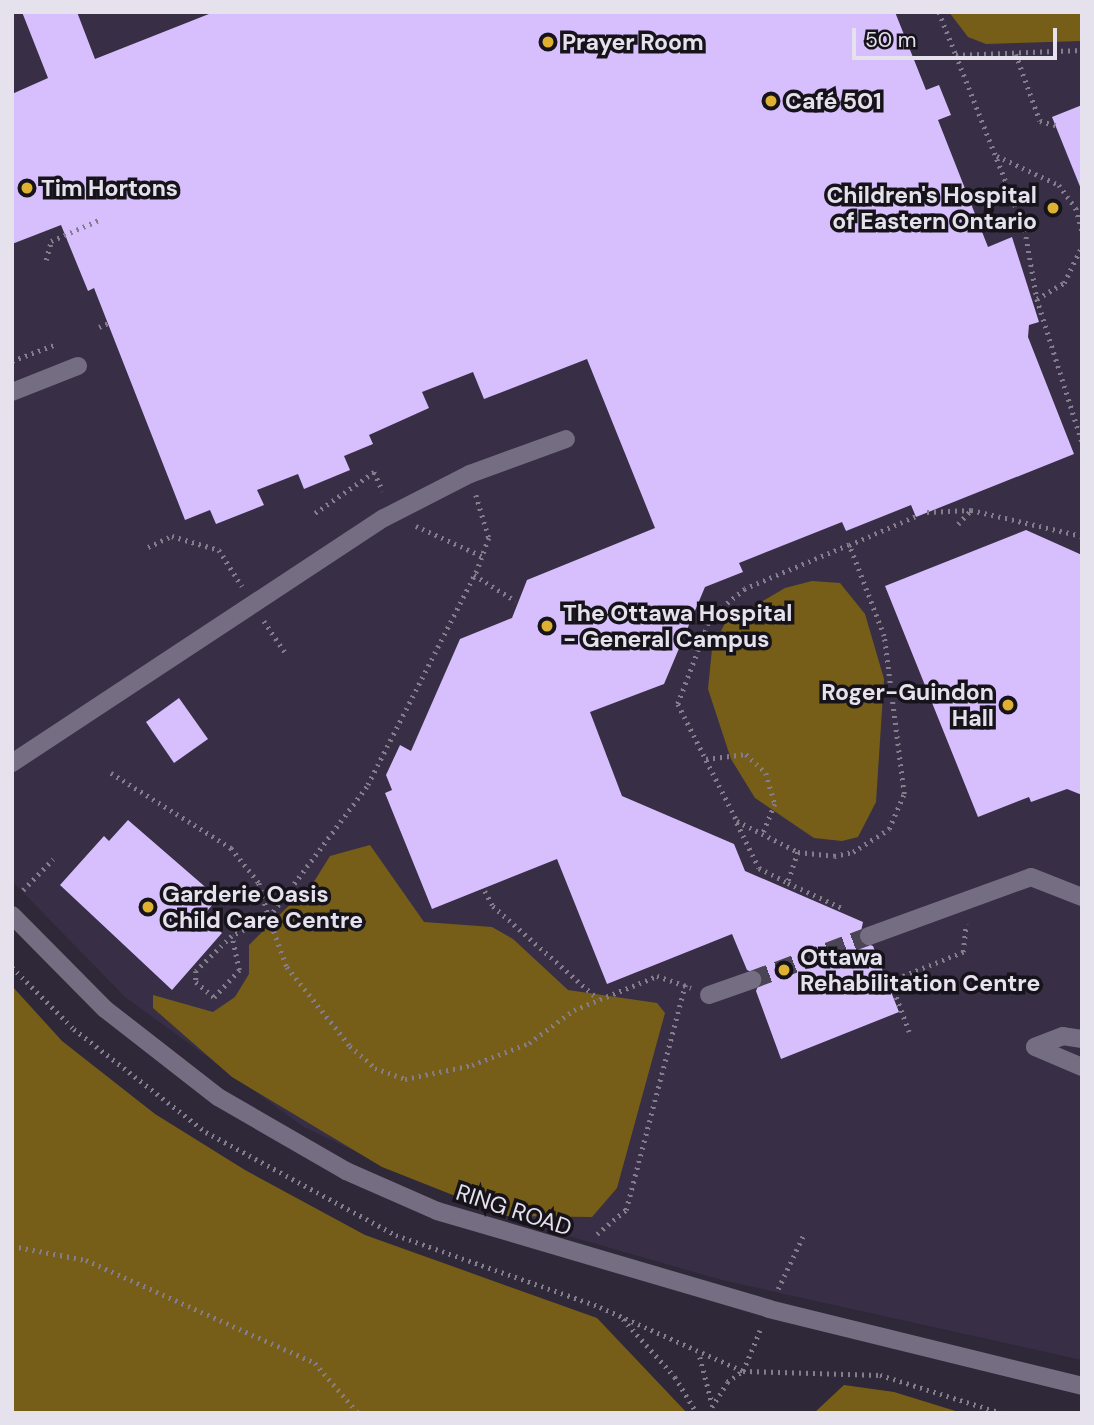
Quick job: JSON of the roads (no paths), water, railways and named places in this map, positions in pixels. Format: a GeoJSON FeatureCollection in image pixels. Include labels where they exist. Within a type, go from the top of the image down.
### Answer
{"type":"FeatureCollection","features":[{"type":"Feature","properties":{"kind":"street"},"geometry":{"type":"LineString","coordinates":[[12,392],[78,366]]}},
{"type":"Feature","properties":{"kind":"street"},"geometry":{"type":"LineString","coordinates":[[12,763],[384,518],[470,474],[566,439]]}},
{"type":"Feature","properties":{"kind":"street"},"geometry":{"type":"LineString","coordinates":[[870,936],[1031,877],[1082,897]]}},
{"type":"Feature","properties":{"kind":"street","name":"RING ROAD"},"geometry":{"type":"LineString","coordinates":[[12,915],[105,1009],[218,1097],[346,1171],[438,1212],[769,1310],[1082,1387]]}},
{"type":"Feature","properties":{"kind":"street"},"geometry":{"type":"LineString","coordinates":[[709,995],[752,980]]}},
{"type":"Feature","properties":{"kind":"street"},"geometry":{"type":"LineString","coordinates":[[1082,1040],[1063,1036],[1035,1047],[1082,1067]]}},
{"type":"Feature","properties":{"kind":"tunnel"},"geometry":{"type":"LineString","coordinates":[[752,980],[869,936]]}},
{"type":"Feature","properties":{"kind":"place","name":"Prayer Room"},"geometry":{"type":"Point","coordinates":[548,42]}},
{"type":"Feature","properties":{"kind":"place","name":"Café 501"},"geometry":{"type":"Point","coordinates":[771,101]}},
{"type":"Feature","properties":{"kind":"place","name":"Tim Hortons"},"geometry":{"type":"Point","coordinates":[27,188]}},
{"type":"Feature","properties":{"kind":"place","name":"Children's Hospital of Eastern Ontario"},"geometry":{"type":"Point","coordinates":[1053,208]}},
{"type":"Feature","properties":{"kind":"place","name":"The Ottawa Hospital - General Campus"},"geometry":{"type":"Point","coordinates":[547,626]}},
{"type":"Feature","properties":{"kind":"place","name":"Roger-Guindon Hall"},"geometry":{"type":"Point","coordinates":[1008,705]}},
{"type":"Feature","properties":{"kind":"place","name":"Garderie Oasis Child Care Centre"},"geometry":{"type":"Point","coordinates":[148,907]}},
{"type":"Feature","properties":{"kind":"place","name":"Ottawa Rehabilitation Centre"},"geometry":{"type":"Point","coordinates":[784,970]}}]}
